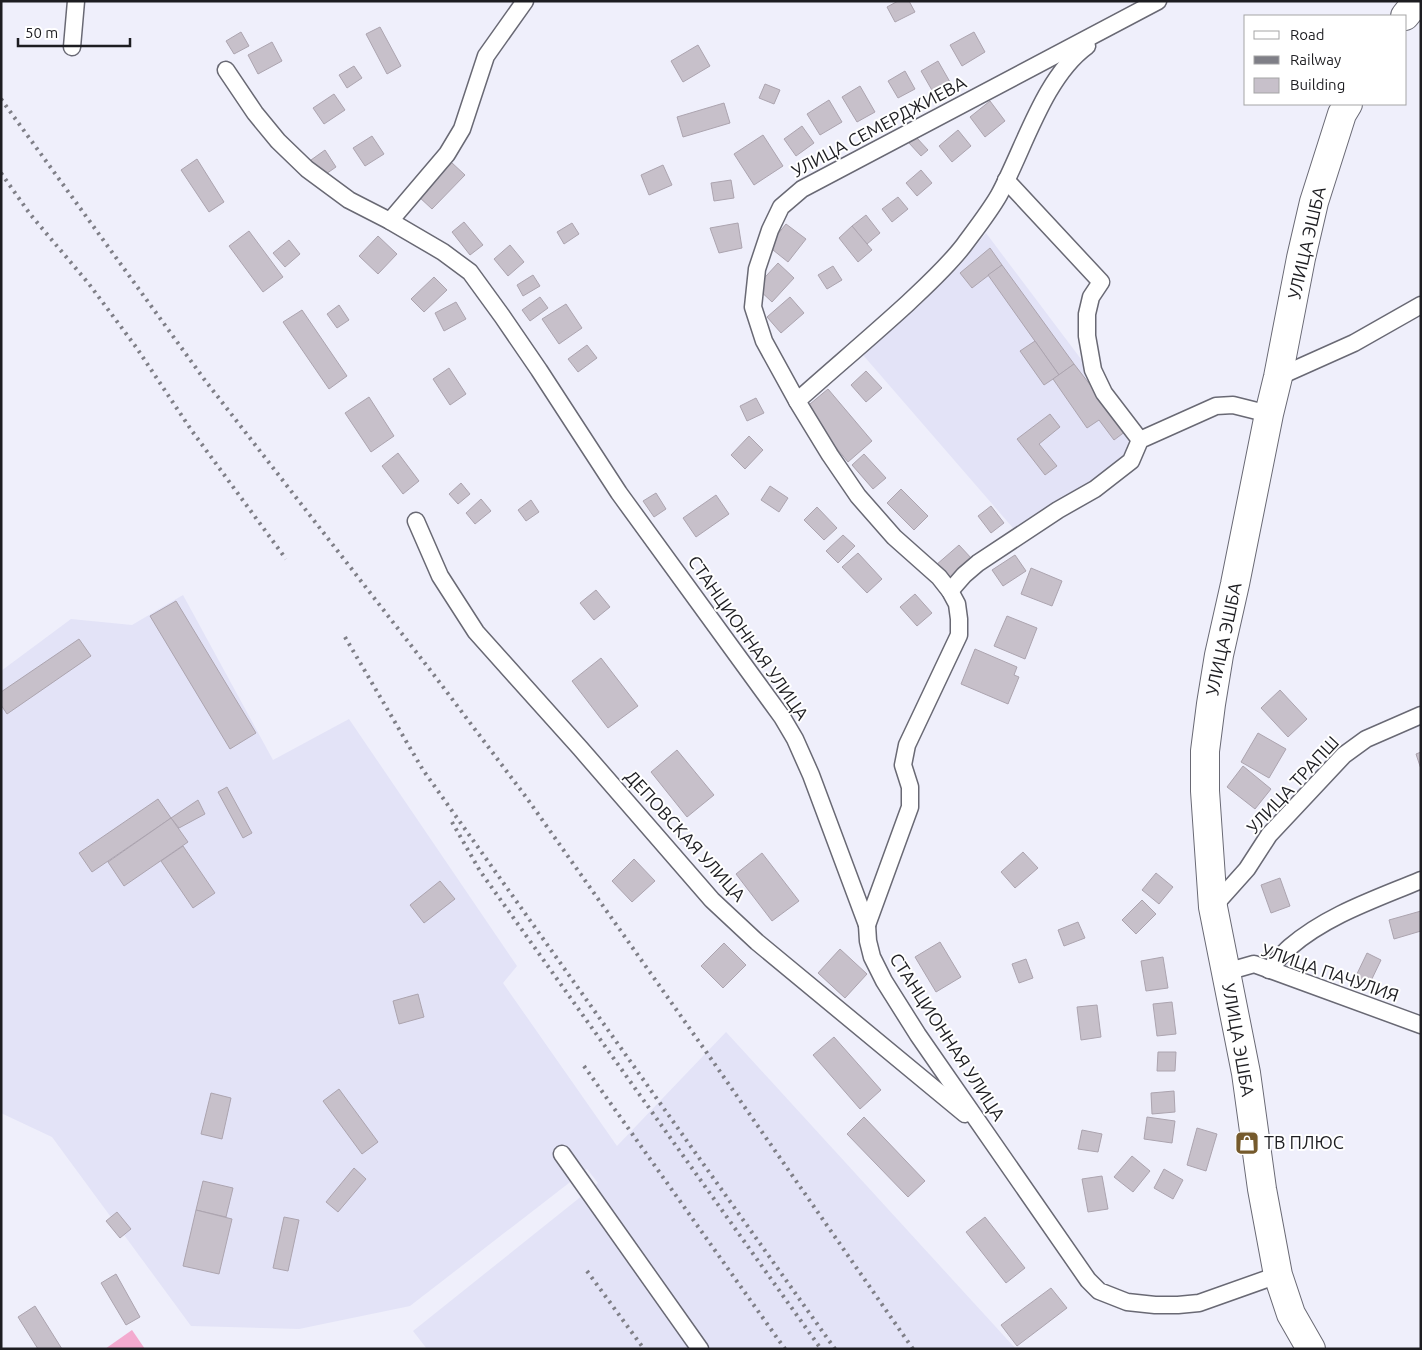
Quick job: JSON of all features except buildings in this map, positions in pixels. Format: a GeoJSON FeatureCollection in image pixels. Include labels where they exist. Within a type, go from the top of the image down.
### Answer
{"type":"FeatureCollection","features":[{"type":"Feature","properties":{"kind":"highway"},"geometry":{"type":"LineString","coordinates":[[1406,15],[1417,1]]}},
{"type":"Feature","properties":{"kind":"highway","name":"УЛИЦА ЭШБА"},"geometry":{"type":"LineString","coordinates":[[1311,1349],[1291,1314],[1278,1275],[1261,1183],[1246,1073],[1213,907],[1205,791],[1205,751],[1210,704],[1314,202],[1342,114],[1347,105]]}},
{"type":"Feature","properties":{"kind":"street"},"geometry":{"type":"LineString","coordinates":[[72,46],[76,1]]}},
{"type":"Feature","properties":{"kind":"street"},"geometry":{"type":"LineString","coordinates":[[390,221],[447,154],[462,129],[486,56],[525,1]]}},
{"type":"Feature","properties":{"kind":"street","name":"УЛИЦА СЕМЕРДЖИЕВА"},"geometry":{"type":"LineString","coordinates":[[867,924],[910,807],[910,787],[903,764],[907,745],[959,635],[958,604],[939,577],[894,537],[858,496],[797,401],[764,341],[753,307],[757,269],[770,230],[781,207],[802,189],[1158,1]]}},
{"type":"Feature","properties":{"kind":"street"},"geometry":{"type":"LineString","coordinates":[[797,401],[883,326],[928,284],[963,247],[998,196],[1047,94],[1063,69],[1082,50],[1121,21]]}},
{"type":"Feature","properties":{"kind":"street","name":"СТАНЦИОННАЯ УЛИЦА"},"geometry":{"type":"LineString","coordinates":[[226,70],[255,113],[278,141],[307,169],[349,200],[443,252],[470,272],[539,370],[619,493],[782,717],[795,739],[811,774],[867,924],[868,941],[872,957],[884,981],[918,1035],[1088,1280],[1099,1291],[1127,1302],[1178,1305],[1198,1303],[1278,1275]]}},
{"type":"Feature","properties":{"kind":"street"},"geometry":{"type":"LineString","coordinates":[[1006,180],[1101,282],[1091,297],[1086,314],[1087,336],[1093,370],[1104,393],[1140,440]]}},
{"type":"Feature","properties":{"kind":"street"},"geometry":{"type":"LineString","coordinates":[[1278,378],[1354,344],[1421,305]]}},
{"type":"Feature","properties":{"kind":"street"},"geometry":{"type":"LineString","coordinates":[[950,591],[964,574],[978,563],[1058,510],[1095,489],[1131,461],[1140,440],[1216,406],[1233,405],[1269,414]]}},
{"type":"Feature","properties":{"kind":"street","name":"ДЕПОВСКАЯ УЛИЦА"},"geometry":{"type":"LineString","coordinates":[[416,521],[440,576],[476,632],[712,900],[757,942],[981,1127]]}},
{"type":"Feature","properties":{"kind":"street","name":"УЛИЦА ТРАПШ"},"geometry":{"type":"LineString","coordinates":[[1213,907],[1247,869],[1269,835],[1344,755],[1366,739],[1421,715]]}},
{"type":"Feature","properties":{"kind":"street"},"geometry":{"type":"LineString","coordinates":[[1269,970],[1290,948],[1317,927],[1353,909],[1421,880]]}},
{"type":"Feature","properties":{"kind":"street","name":"УЛИЦА ПАЧУЛИЯ"},"geometry":{"type":"LineString","coordinates":[[1226,972],[1254,964],[1421,1025]]}},
{"type":"Feature","properties":{"kind":"street"},"geometry":{"type":"LineString","coordinates":[[562,1154],[700,1349]]}},
{"type":"Feature","properties":{"kind":"shaded area"},"geometry":{"type":"Polygon","coordinates":[[[986,233],[1145,444],[1019,535],[863,355],[961,264],[986,233]]]}},
{"type":"Feature","properties":{"kind":"shaded area"},"geometry":{"type":"Polygon","coordinates":[[[183,595],[273,760],[349,719],[517,966],[503,983],[617,1146],[726,1032],[1016,1349],[427,1349],[413,1331],[598,1183],[587,1169],[410,1306],[299,1329],[191,1326],[52,1137],[1,1113],[1,671],[71,619],[132,625],[183,595]]]}},
{"type":"Feature","properties":{"kind":"shaded area"},"geometry":{"type":"Polygon","coordinates":[[[132,1330],[145,1349],[105,1349],[132,1330]]]}},
{"type":"Feature","properties":{"kind":"railway"},"geometry":{"type":"LineString","coordinates":[[1,99],[204,379],[434,675],[526,797],[913,1349]]}},
{"type":"Feature","properties":{"kind":"railway"},"geometry":{"type":"LineString","coordinates":[[1,173],[30,214],[89,284],[136,347],[192,431],[286,559]]}},
{"type":"Feature","properties":{"kind":"railway"},"geometry":{"type":"LineString","coordinates":[[345,637],[423,770],[835,1349]]}},
{"type":"Feature","properties":{"kind":"railway"},"geometry":{"type":"LineString","coordinates":[[452,822],[480,871],[821,1349]]}},
{"type":"Feature","properties":{"kind":"railway"},"geometry":{"type":"LineString","coordinates":[[584,1066],[785,1349]]}},
{"type":"Feature","properties":{"kind":"railway"},"geometry":{"type":"LineString","coordinates":[[587,1271],[644,1349]]}},
{"type":"Feature","properties":{"kind":"place","name":"ТВ ПЛЮС"},"geometry":{"type":"Point","coordinates":[1247,1143]}}]}
